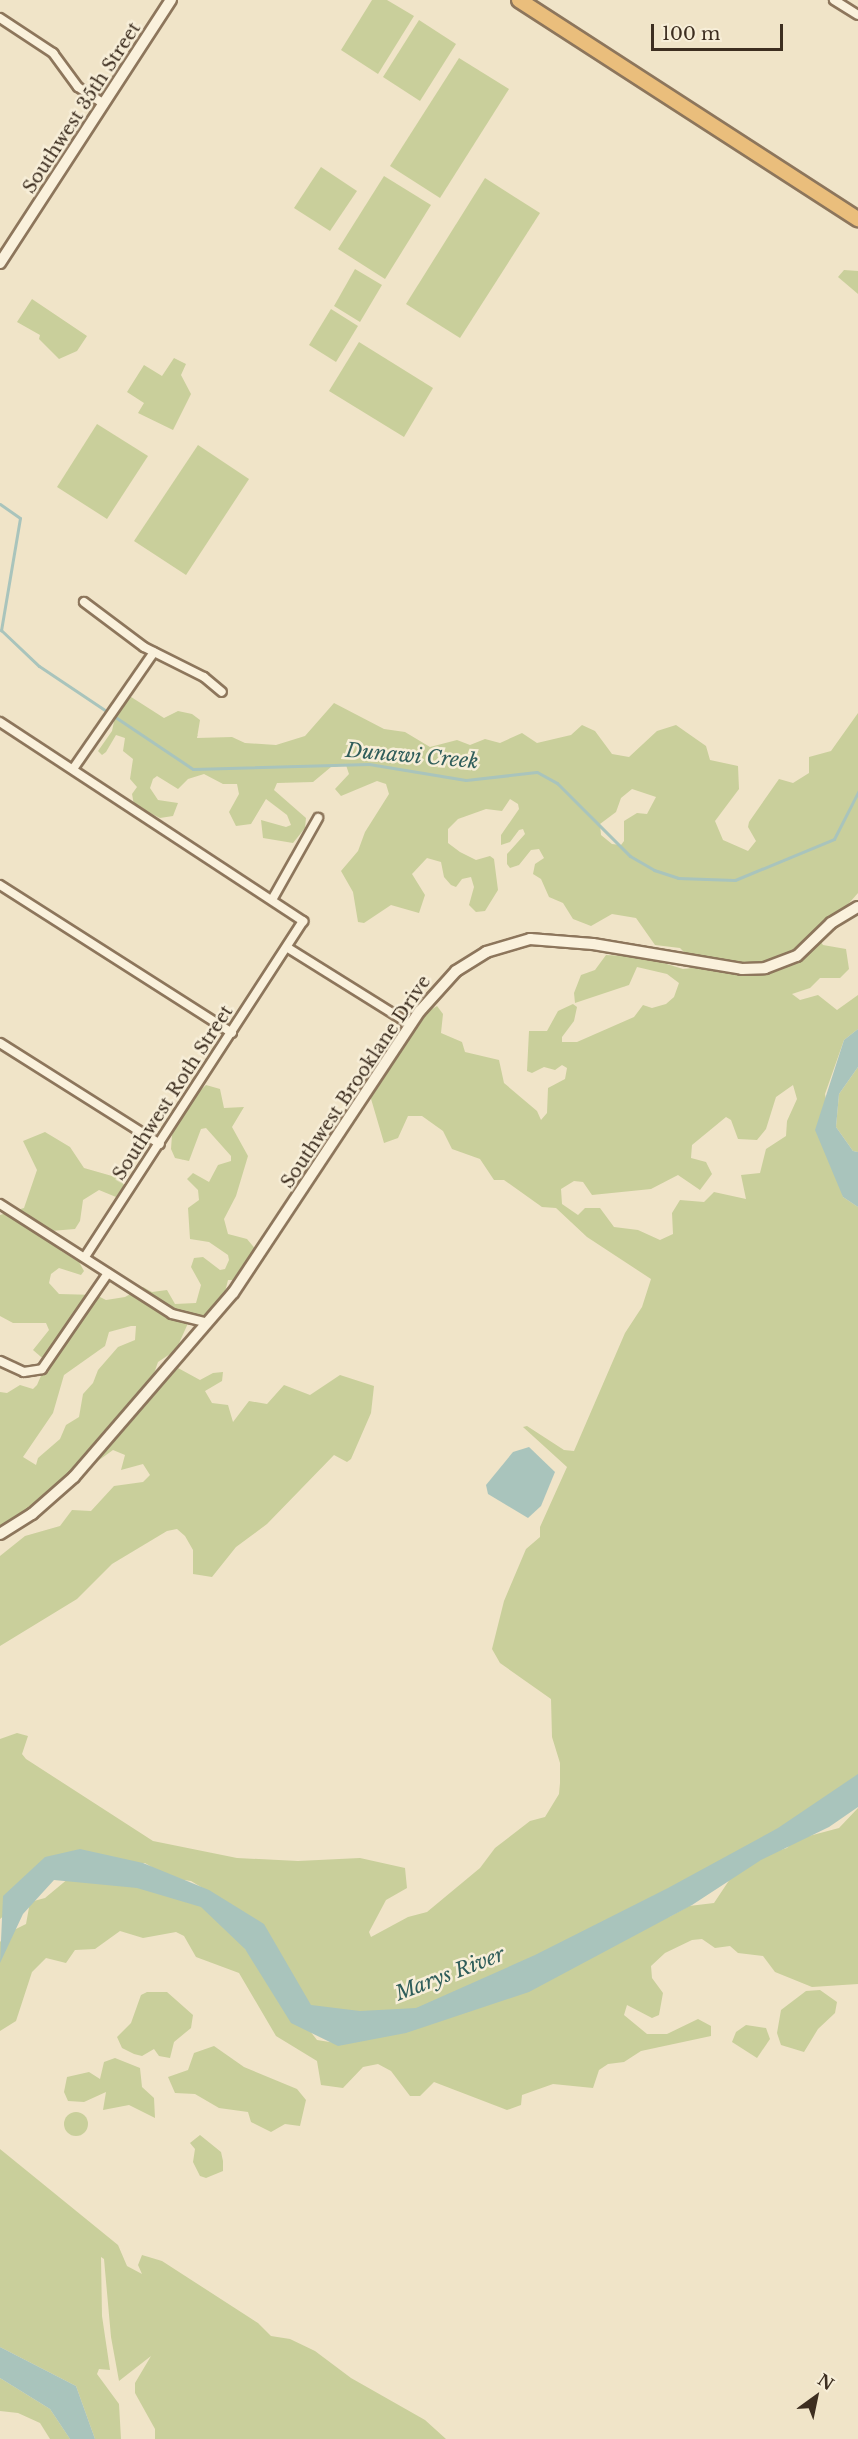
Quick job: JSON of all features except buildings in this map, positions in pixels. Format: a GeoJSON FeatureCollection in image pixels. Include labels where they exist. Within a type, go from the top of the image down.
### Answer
{"type":"FeatureCollection","features":[{"type":"Feature","properties":{"kind":"highway"},"geometry":{"type":"LineString","coordinates":[[519,0],[858,219]]}},
{"type":"Feature","properties":{"kind":"street","name":"Southwest 35th Street"},"geometry":{"type":"LineString","coordinates":[[0,263],[171,0]]}},
{"type":"Feature","properties":{"kind":"street"},"geometry":{"type":"LineString","coordinates":[[834,0],[858,15]]}},
{"type":"Feature","properties":{"kind":"street"},"geometry":{"type":"LineString","coordinates":[[0,18],[53,53],[78,87],[104,104]]}},
{"type":"Feature","properties":{"kind":"street"},"geometry":{"type":"LineString","coordinates":[[84,602],[154,652],[204,678],[222,692]]}},
{"type":"Feature","properties":{"kind":"street"},"geometry":{"type":"LineString","coordinates":[[73,769],[154,652]]}},
{"type":"Feature","properties":{"kind":"street"},"geometry":{"type":"LineString","coordinates":[[0,722],[273,898],[318,818]]}},
{"type":"Feature","properties":{"kind":"street"},"geometry":{"type":"LineString","coordinates":[[0,885],[232,1033]]}},
{"type":"Feature","properties":{"kind":"street","name":"Southwest Roth Street"},"geometry":{"type":"LineString","coordinates":[[85,1257],[288,948],[303,921],[273,898]]}},
{"type":"Feature","properties":{"kind":"street","name":"Southwest Brooklane Drive"},"geometry":{"type":"LineString","coordinates":[[0,1534],[32,1514],[74,1477],[252,1268],[411,1025],[449,977],[474,959],[506,945],[551,939],[742,969],[765,968],[797,956],[831,923],[858,908]]}},
{"type":"Feature","properties":{"kind":"street"},"geometry":{"type":"LineString","coordinates":[[288,948],[411,1025]]}},
{"type":"Feature","properties":{"kind":"street"},"geometry":{"type":"LineString","coordinates":[[0,1043],[160,1144]]}},
{"type":"Feature","properties":{"kind":"street"},"geometry":{"type":"LineString","coordinates":[[0,1204],[172,1314],[204,1322]]}},
{"type":"Feature","properties":{"kind":"street"},"geometry":{"type":"LineString","coordinates":[[0,1361],[24,1372],[42,1369],[108,1273]]}},
{"type":"Feature","properties":{"kind":"green space"},"geometry":{"type":"Polygon","coordinates":[[[372,0],[387,0],[414,16],[378,74],[341,50],[372,0]]]}},
{"type":"Feature","properties":{"kind":"green space"},"geometry":{"type":"Polygon","coordinates":[[[419,20],[456,44],[420,101],[383,77],[419,20]]]}},
{"type":"Feature","properties":{"kind":"green space"},"geometry":{"type":"Polygon","coordinates":[[[459,58],[509,89],[440,198],[390,166],[459,58]]]}},
{"type":"Feature","properties":{"kind":"green space"},"geometry":{"type":"Polygon","coordinates":[[[321,167],[357,191],[330,231],[294,208],[321,167]]]}},
{"type":"Feature","properties":{"kind":"green space"},"geometry":{"type":"Polygon","coordinates":[[[384,176],[431,205],[385,279],[338,249],[384,176]]]}},
{"type":"Feature","properties":{"kind":"green space"},"geometry":{"type":"Polygon","coordinates":[[[485,178],[540,213],[460,338],[406,304],[485,178]]]}},
{"type":"Feature","properties":{"kind":"green space"},"geometry":{"type":"Polygon","coordinates":[[[355,269],[382,285],[360,322],[334,306],[355,269]]]}},
{"type":"Feature","properties":{"kind":"green space"},"geometry":{"type":"Polygon","coordinates":[[[844,270],[858,271],[858,294],[838,277],[844,270]]]}},
{"type":"Feature","properties":{"kind":"green space"},"geometry":{"type":"Polygon","coordinates":[[[32,299],[87,336],[77,351],[59,359],[39,339],[40,335],[17,322],[32,299]]]}},
{"type":"Feature","properties":{"kind":"green space"},"geometry":{"type":"Polygon","coordinates":[[[331,309],[358,326],[336,362],[309,345],[331,309]]]}},
{"type":"Feature","properties":{"kind":"green space"},"geometry":{"type":"Polygon","coordinates":[[[359,342],[433,388],[404,437],[329,391],[359,342]]]}},
{"type":"Feature","properties":{"kind":"green space"},"geometry":{"type":"Polygon","coordinates":[[[174,358],[186,364],[181,375],[191,394],[173,430],[138,413],[144,403],[127,392],[144,365],[162,376],[174,358]]]}},
{"type":"Feature","properties":{"kind":"green space"},"geometry":{"type":"Polygon","coordinates":[[[97,424],[148,456],[107,519],[57,487],[97,424]]]}},
{"type":"Feature","properties":{"kind":"green space"},"geometry":{"type":"Polygon","coordinates":[[[198,445],[249,479],[186,575],[134,541],[198,445]]]}},
{"type":"Feature","properties":{"kind":"green space"},"geometry":{"type":"Polygon","coordinates":[[[128,695],[164,718],[178,711],[192,714],[200,720],[197,738],[232,737],[245,743],[276,745],[305,736],[334,703],[384,729],[405,732],[430,747],[457,740],[470,745],[485,739],[500,743],[522,733],[537,743],[571,735],[582,725],[595,731],[612,754],[629,757],[657,731],[676,725],[706,746],[710,760],[738,766],[739,789],[715,821],[723,840],[748,851],[756,841],[748,827],[749,822],[779,779],[793,783],[809,773],[809,757],[831,751],[858,713],[858,893],[818,938],[823,945],[846,949],[849,969],[840,978],[820,978],[810,988],[792,994],[800,1000],[818,995],[837,1010],[858,995],[858,1029],[844,1040],[825,1094],[843,1197],[858,1207],[858,1796],[430,2014],[319,2017],[221,1899],[191,1881],[170,1878],[145,1863],[62,1868],[0,1919],[0,1739],[17,1733],[28,1736],[22,1754],[26,1759],[153,1841],[237,1858],[298,1861],[360,1858],[405,1868],[407,1888],[386,1900],[369,1932],[371,1937],[408,1917],[427,1912],[480,1868],[495,1848],[530,1821],[545,1817],[559,1794],[560,1783],[560,1763],[552,1737],[551,1699],[500,1663],[492,1649],[504,1601],[526,1549],[540,1537],[540,1527],[567,1467],[523,1427],[527,1426],[564,1450],[574,1451],[625,1333],[642,1307],[651,1279],[587,1237],[556,1208],[542,1207],[504,1180],[494,1180],[480,1159],[452,1149],[443,1131],[422,1116],[408,1116],[398,1138],[384,1143],[369,1092],[378,1087],[424,1014],[437,1006],[443,1014],[441,1033],[462,1042],[465,1052],[499,1060],[504,1083],[537,1111],[541,1120],[547,1113],[548,1088],[565,1079],[567,1068],[562,1065],[555,1070],[544,1067],[532,1073],[527,1071],[529,1031],[547,1031],[558,1011],[573,1004],[577,1007],[574,1021],[562,1037],[562,1042],[577,1042],[634,1017],[643,1005],[652,1008],[666,1004],[674,997],[679,983],[667,974],[637,967],[629,985],[575,1003],[574,993],[581,975],[595,970],[606,955],[644,957],[683,969],[711,966],[711,961],[708,957],[687,955],[680,948],[655,945],[636,918],[612,914],[591,926],[573,919],[563,903],[549,897],[541,879],[533,874],[535,864],[544,858],[539,849],[531,850],[519,865],[510,868],[507,864],[507,854],[525,834],[523,829],[519,830],[510,842],[501,845],[501,835],[519,809],[518,804],[510,799],[502,811],[486,809],[458,819],[448,829],[448,843],[460,852],[476,860],[490,856],[494,859],[498,890],[485,911],[476,912],[469,905],[474,887],[471,877],[462,879],[456,887],[451,885],[444,877],[441,862],[427,858],[412,874],[425,895],[419,913],[391,905],[364,923],[358,922],[353,892],[341,871],[358,851],[365,832],[389,794],[386,784],[377,781],[341,796],[335,789],[349,774],[346,765],[331,767],[313,782],[277,783],[274,790],[306,818],[305,828],[293,843],[263,838],[261,820],[286,827],[291,825],[287,815],[266,799],[251,824],[236,826],[229,812],[239,794],[237,784],[223,784],[204,774],[188,779],[178,789],[157,776],[153,779],[150,788],[158,800],[178,803],[173,816],[160,818],[134,805],[132,794],[137,787],[130,779],[133,759],[123,751],[125,738],[116,735],[106,752],[102,755],[98,751],[112,731],[115,717],[128,695]],[[632,789],[621,798],[616,812],[600,824],[601,835],[612,844],[621,845],[624,841],[624,821],[637,813],[647,814],[656,797],[632,789]],[[793,1085],[776,1097],[766,1129],[757,1140],[738,1139],[731,1120],[726,1117],[692,1145],[691,1158],[706,1162],[712,1174],[700,1190],[678,1175],[651,1189],[592,1195],[583,1182],[574,1181],[561,1189],[562,1204],[578,1215],[585,1208],[600,1208],[614,1227],[638,1230],[660,1240],[673,1234],[672,1213],[680,1200],[704,1202],[714,1192],[746,1199],[741,1175],[760,1173],[766,1149],[786,1136],[787,1121],[797,1099],[793,1085]]]}},
{"type":"Feature","properties":{"kind":"green space"},"geometry":{"type":"Polygon","coordinates":[[[858,1067],[858,1152],[853,1151],[836,1127],[839,1094],[858,1067]]]}},
{"type":"Feature","properties":{"kind":"green space"},"geometry":{"type":"Polygon","coordinates":[[[206,1085],[220,1089],[224,1108],[244,1107],[232,1127],[248,1156],[236,1196],[224,1219],[228,1234],[247,1239],[257,1251],[238,1280],[228,1280],[223,1300],[206,1322],[189,1321],[176,1350],[158,1362],[148,1391],[132,1400],[127,1410],[156,1392],[169,1372],[178,1368],[200,1380],[213,1373],[223,1372],[222,1381],[205,1391],[212,1403],[228,1405],[233,1422],[249,1401],[267,1404],[284,1385],[310,1395],[340,1375],[374,1386],[371,1413],[351,1459],[347,1462],[334,1455],[267,1524],[236,1547],[212,1577],[193,1574],[193,1550],[185,1536],[177,1529],[167,1531],[112,1564],[77,1599],[0,1646],[0,1556],[25,1536],[60,1526],[72,1510],[91,1511],[114,1486],[143,1482],[150,1475],[143,1464],[121,1470],[125,1455],[113,1450],[88,1468],[73,1471],[52,1495],[0,1532],[0,1392],[7,1393],[20,1385],[33,1389],[37,1385],[47,1362],[33,1350],[49,1330],[46,1323],[13,1323],[0,1316],[0,1215],[24,1208],[37,1170],[23,1141],[45,1132],[70,1147],[84,1168],[119,1178],[124,1185],[116,1197],[99,1190],[83,1200],[80,1221],[75,1229],[51,1231],[61,1251],[79,1262],[84,1271],[81,1275],[59,1268],[51,1274],[49,1283],[59,1294],[96,1295],[106,1300],[125,1297],[143,1287],[152,1292],[167,1290],[175,1304],[196,1303],[201,1285],[191,1267],[194,1258],[203,1257],[220,1270],[225,1269],[229,1260],[228,1255],[209,1242],[190,1239],[188,1208],[199,1200],[198,1190],[187,1179],[193,1173],[209,1182],[218,1165],[231,1161],[231,1156],[206,1128],[201,1129],[189,1161],[175,1158],[171,1149],[172,1135],[189,1101],[206,1085]],[[136,1326],[109,1332],[105,1346],[64,1375],[53,1413],[23,1457],[36,1465],[38,1458],[60,1439],[66,1425],[79,1417],[83,1394],[93,1383],[98,1370],[118,1347],[135,1340],[136,1326]]]}},
{"type":"Feature","properties":{"kind":"green space"},"geometry":{"type":"Polygon","coordinates":[[[858,1808],[858,1984],[812,1987],[775,1972],[763,1956],[738,1953],[730,1946],[715,1948],[702,1939],[692,1940],[665,1953],[651,1966],[652,1978],[663,1993],[659,2015],[652,2018],[627,2005],[624,2015],[647,2034],[667,2034],[698,2019],[711,2026],[711,2036],[641,2051],[624,2062],[608,2064],[599,2070],[593,2088],[553,2084],[522,2095],[521,2105],[507,2110],[434,2082],[420,2096],[410,2096],[391,2071],[378,2064],[363,2067],[343,2088],[321,2085],[317,2061],[276,2036],[239,1973],[196,1957],[184,1936],[176,1932],[143,1938],[120,1931],[95,1949],[75,1950],[66,1963],[46,1958],[32,1972],[16,2021],[0,2031],[0,1942],[8,1933],[26,1924],[30,1902],[45,1898],[75,1873],[210,1904],[317,2040],[336,2043],[639,1921],[669,1917],[689,1906],[714,1903],[736,1870],[757,1857],[787,1848],[794,1840],[839,1828],[858,1808]]]}},
{"type":"Feature","properties":{"kind":"green space"},"geometry":{"type":"Polygon","coordinates":[[[820,1990],[837,2002],[835,2013],[818,2029],[804,2052],[781,2045],[777,2033],[781,2010],[806,1991],[820,1990]]]}},
{"type":"Feature","properties":{"kind":"green space"},"geometry":{"type":"Polygon","coordinates":[[[147,1992],[167,1992],[193,2015],[191,2028],[174,2042],[170,2058],[159,2056],[154,2049],[142,2056],[134,2054],[122,2048],[117,2037],[131,2023],[141,1995],[147,1992]]]}},
{"type":"Feature","properties":{"kind":"green space"},"geometry":{"type":"Polygon","coordinates":[[[746,2025],[766,2028],[770,2039],[757,2058],[732,2042],[736,2032],[746,2025]]]}},
{"type":"Feature","properties":{"kind":"green space"},"geometry":{"type":"Polygon","coordinates":[[[214,2046],[244,2067],[297,2089],[306,2100],[300,2126],[285,2124],[271,2132],[251,2122],[248,2112],[219,2108],[195,2094],[175,2093],[168,2077],[188,2070],[194,2053],[214,2046]]]}},
{"type":"Feature","properties":{"kind":"green space"},"geometry":{"type":"Polygon","coordinates":[[[115,2058],[140,2068],[142,2087],[154,2098],[155,2118],[129,2105],[103,2110],[106,2092],[84,2102],[68,2101],[64,2092],[67,2077],[89,2072],[100,2079],[104,2062],[115,2058]]]}},
{"type":"Feature","properties":{"kind":"green space"},"geometry":{"type":"Polygon","coordinates":[[[76,2112],[81,2113],[87,2119],[87,2129],[81,2135],[76,2136],[71,2135],[65,2129],[64,2124],[65,2119],[71,2113],[76,2112]]]}},
{"type":"Feature","properties":{"kind":"green space"},"geometry":{"type":"Polygon","coordinates":[[[200,2135],[221,2152],[223,2161],[223,2171],[206,2178],[200,2176],[193,2162],[195,2149],[190,2143],[200,2135]]]}},
{"type":"Feature","properties":{"kind":"green space"},"geometry":{"type":"Polygon","coordinates":[[[0,2149],[118,2245],[127,2266],[142,2274],[138,2265],[142,2255],[162,2261],[258,2323],[271,2336],[290,2339],[315,2351],[351,2378],[425,2420],[446,2439],[155,2439],[155,2429],[135,2393],[135,2383],[151,2356],[119,2381],[111,2337],[104,2259],[101,2257],[102,2316],[110,2370],[99,2369],[97,2374],[119,2404],[121,2439],[95,2439],[76,2386],[0,2347],[0,2149]]]}},
{"type":"Feature","properties":{"kind":"green space"},"geometry":{"type":"Polygon","coordinates":[[[0,2378],[50,2409],[70,2439],[50,2439],[40,2423],[18,2413],[0,2411],[0,2378]]]}},
{"type":"Feature","properties":{"kind":"water"},"geometry":{"type":"Polygon","coordinates":[[[858,1029],[858,1067],[839,1094],[836,1127],[853,1151],[858,1152],[858,1207],[843,1197],[815,1130],[844,1040],[858,1029]]]}},
{"type":"Feature","properties":{"kind":"water"},"geometry":{"type":"Polygon","coordinates":[[[529,1447],[555,1472],[541,1506],[528,1518],[488,1494],[486,1485],[513,1452],[529,1447]]]}},
{"type":"Feature","properties":{"kind":"water"},"geometry":{"type":"Polygon","coordinates":[[[858,1774],[858,1807],[829,1827],[761,1860],[692,1905],[529,1992],[406,2033],[338,2046],[291,2023],[245,1949],[201,1907],[137,1888],[54,1880],[23,1914],[0,1963],[3,1896],[45,1857],[80,1849],[143,1863],[209,1890],[264,1924],[311,2005],[360,2011],[416,2008],[535,1955],[668,1888],[778,1828],[858,1774]]]}},
{"type":"Feature","properties":{"kind":"water"},"geometry":{"type":"Polygon","coordinates":[[[0,2347],[76,2386],[95,2439],[70,2439],[50,2409],[0,2378],[0,2347]]]}},
{"type":"Feature","properties":{"kind":"waterway","name":"Dunawi Creek"},"geometry":{"type":"LineString","coordinates":[[0,504],[20,518],[1,630],[39,666],[193,769],[369,764],[466,780],[537,772],[557,783],[630,856],[654,870],[678,878],[735,880],[834,839],[858,792]]}},
{"type":"Feature","properties":{"kind":"water label","name":"Marys River"},"geometry":{"type":"Point","coordinates":[450,1974]}}]}
